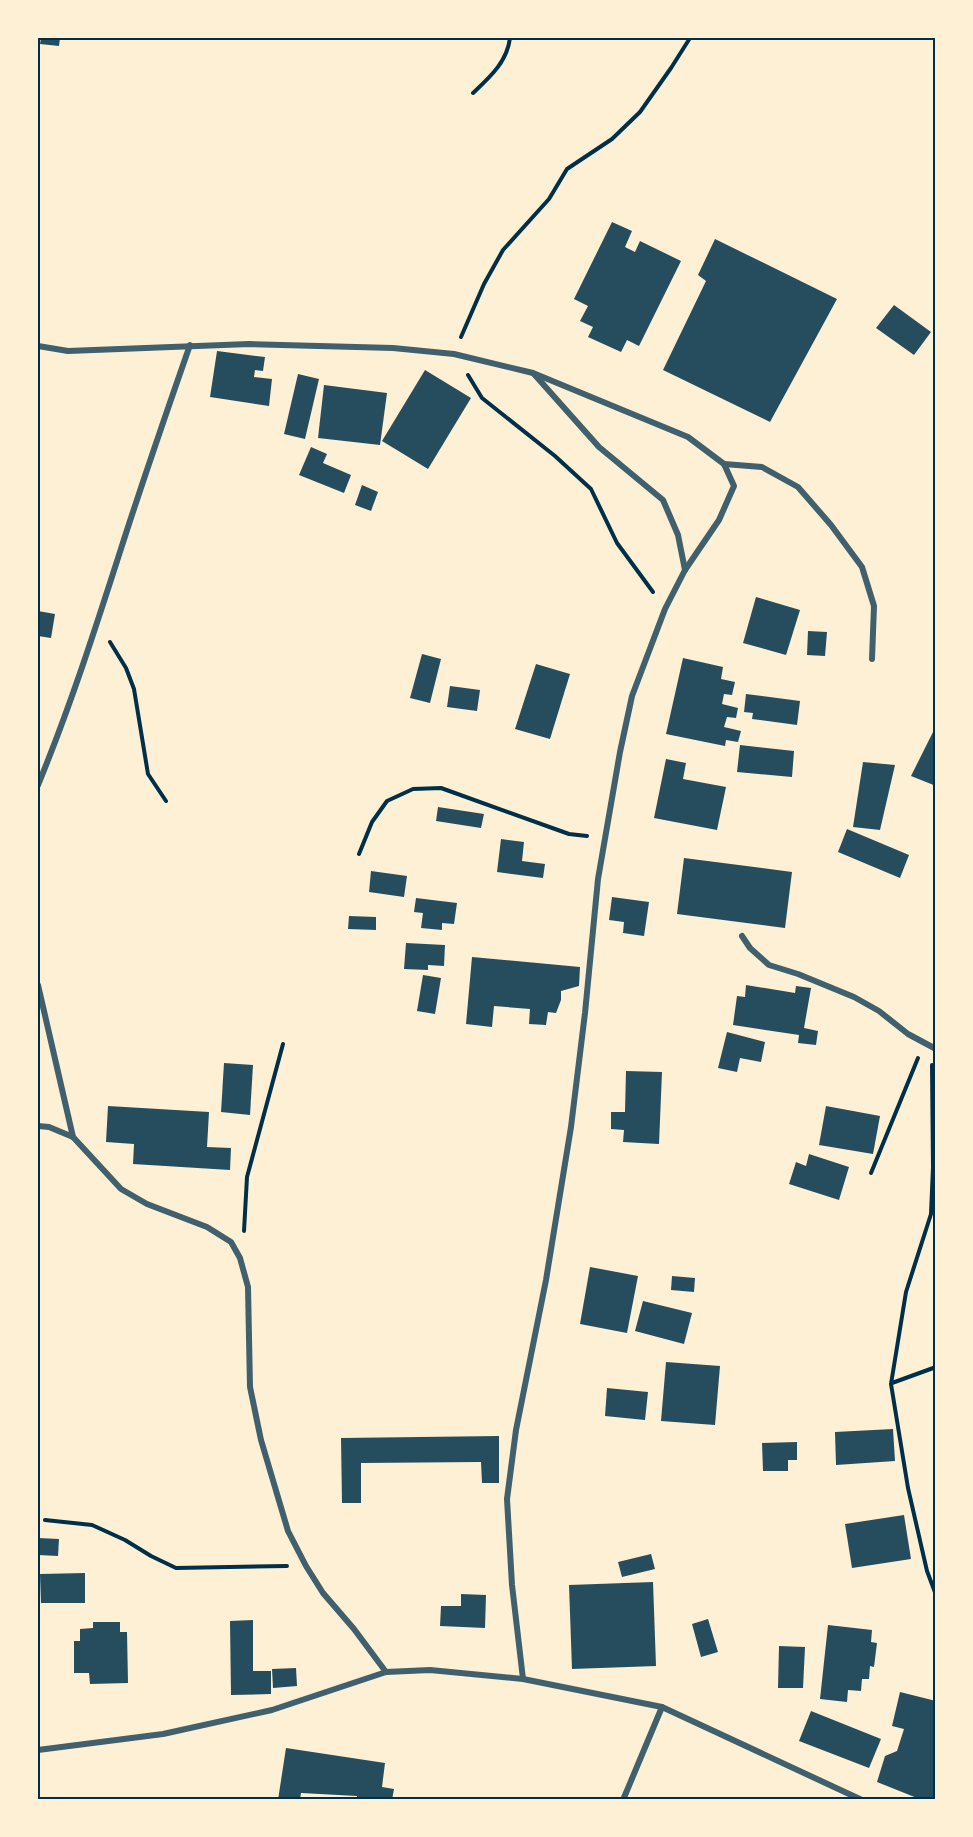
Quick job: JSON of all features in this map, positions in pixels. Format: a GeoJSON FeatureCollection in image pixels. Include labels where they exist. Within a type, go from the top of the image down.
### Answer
{"type":"FeatureCollection","features":[{"type":"Feature","properties":{"kind":"street"},"geometry":{"type":"LineString","coordinates":[[38,346],[68,351],[249,344],[393,348],[454,354],[533,373],[688,437],[724,464],[734,486],[719,520],[685,570],[665,609],[632,696],[620,752],[598,879],[571,1127],[546,1280],[516,1430],[507,1499],[512,1585],[523,1679]]}},
{"type":"Feature","properties":{"kind":"street"},"geometry":{"type":"LineString","coordinates":[[38,785],[97,625],[190,345]]}},
{"type":"Feature","properties":{"kind":"street"},"geometry":{"type":"LineString","coordinates":[[533,373],[599,447],[663,500],[678,535],[685,570]]}},
{"type":"Feature","properties":{"kind":"street"},"geometry":{"type":"LineString","coordinates":[[724,464],[762,467],[798,487],[831,525],[861,567],[874,606],[872,660]]}},
{"type":"Feature","properties":{"kind":"street"},"geometry":{"type":"LineString","coordinates":[[742,936],[750,948],[769,965],[854,997],[879,1011],[908,1034],[934,1048]]}},
{"type":"Feature","properties":{"kind":"street"},"geometry":{"type":"LineString","coordinates":[[38,985],[72,1137]]}},
{"type":"Feature","properties":{"kind":"street"},"geometry":{"type":"LineString","coordinates":[[38,1126],[49,1126],[72,1137],[122,1188],[147,1204],[207,1227],[231,1242],[240,1258],[248,1287],[250,1387],[261,1440],[288,1531],[322,1593],[354,1629],[386,1672]]}},
{"type":"Feature","properties":{"kind":"street"},"geometry":{"type":"LineString","coordinates":[[38,1750],[163,1734],[272,1710],[386,1672],[430,1671],[523,1679],[662,1707],[862,1800]]}},
{"type":"Feature","properties":{"kind":"street"},"geometry":{"type":"LineString","coordinates":[[623,1800],[662,1707]]}},
{"type":"Feature","properties":{"kind":"path"},"geometry":{"type":"LineString","coordinates":[[472,93],[497,70],[509,46],[510,38]]}},
{"type":"Feature","properties":{"kind":"path"},"geometry":{"type":"LineString","coordinates":[[665,609],[617,543],[591,489],[555,456],[482,398],[454,354],[484,284],[503,250],[549,199],[567,169],[612,140],[640,112],[690,38]]}},
{"type":"Feature","properties":{"kind":"path"},"geometry":{"type":"LineString","coordinates":[[97,625],[126,668],[134,689],[148,774],[166,801]]}},
{"type":"Feature","properties":{"kind":"path"},"geometry":{"type":"LineString","coordinates":[[358,854],[372,822],[387,801],[413,789],[441,788],[568,834],[606,839]]}},
{"type":"Feature","properties":{"kind":"path"},"geometry":{"type":"LineString","coordinates":[[871,1173],[924,1043]]}},
{"type":"Feature","properties":{"kind":"path"},"geometry":{"type":"LineString","coordinates":[[240,1258],[246,1219],[247,1177],[282,1044]]}},
{"type":"Feature","properties":{"kind":"path"},"geometry":{"type":"LineString","coordinates":[[934,1048],[931,1214],[906,1292],[891,1384],[908,1488],[927,1571],[936,1595]]}},
{"type":"Feature","properties":{"kind":"path"},"geometry":{"type":"LineString","coordinates":[[891,1384],[936,1367]]}},
{"type":"Feature","properties":{"kind":"path"},"geometry":{"type":"LineString","coordinates":[[45,1520],[92,1525],[176,1568],[306,1566]]}},
{"type":"Feature","properties":{"kind":"building"},"geometry":{"type":"Polygon","coordinates":[[[41,38],[60,38],[59,46],[40,44],[41,38]]]}},
{"type":"Feature","properties":{"kind":"building"},"geometry":{"type":"Polygon","coordinates":[[[612,222],[632,231],[625,247],[635,252],[640,241],[681,261],[639,346],[627,340],[621,352],[588,337],[593,327],[580,321],[588,306],[574,299],[612,222]]]}},
{"type":"Feature","properties":{"kind":"building"},"geometry":{"type":"Polygon","coordinates":[[[715,239],[837,299],[770,422],[663,370],[706,281],[698,275],[715,239]]]}},
{"type":"Feature","properties":{"kind":"building"},"geometry":{"type":"Polygon","coordinates":[[[894,305],[931,332],[914,355],[876,328],[894,305]]]}},
{"type":"Feature","properties":{"kind":"building"},"geometry":{"type":"Polygon","coordinates":[[[217,351],[265,357],[263,371],[255,370],[254,377],[272,379],[269,406],[210,397],[217,351]]]}},
{"type":"Feature","properties":{"kind":"building"},"geometry":{"type":"Polygon","coordinates":[[[425,370],[471,398],[428,469],[382,441],[425,370]]]}},
{"type":"Feature","properties":{"kind":"building"},"geometry":{"type":"Polygon","coordinates":[[[298,374],[319,379],[305,439],[284,434],[298,374]]]}},
{"type":"Feature","properties":{"kind":"building"},"geometry":{"type":"Polygon","coordinates":[[[324,385],[387,393],[380,445],[318,438],[324,385]]]}},
{"type":"Feature","properties":{"kind":"building"},"geometry":{"type":"Polygon","coordinates":[[[311,447],[327,454],[323,463],[351,475],[344,493],[299,475],[311,447]]]}},
{"type":"Feature","properties":{"kind":"building"},"geometry":{"type":"Polygon","coordinates":[[[362,485],[378,492],[371,511],[355,505],[362,485]]]}},
{"type":"Feature","properties":{"kind":"building"},"geometry":{"type":"Polygon","coordinates":[[[756,597],[800,610],[786,655],[743,643],[756,597]]]}},
{"type":"Feature","properties":{"kind":"building"},"geometry":{"type":"Polygon","coordinates":[[[38,611],[55,614],[51,638],[38,636],[38,611]]]}},
{"type":"Feature","properties":{"kind":"building"},"geometry":{"type":"Polygon","coordinates":[[[808,631],[827,632],[825,656],[807,655],[808,631]]]}},
{"type":"Feature","properties":{"kind":"building"},"geometry":{"type":"Polygon","coordinates":[[[422,654],[441,659],[430,703],[410,698],[422,654]]]}},
{"type":"Feature","properties":{"kind":"building"},"geometry":{"type":"Polygon","coordinates":[[[683,658],[723,667],[721,679],[735,682],[732,695],[724,694],[722,704],[738,708],[736,718],[727,717],[724,727],[741,731],[738,742],[726,740],[725,746],[666,734],[683,658]]]}},
{"type":"Feature","properties":{"kind":"building"},"geometry":{"type":"Polygon","coordinates":[[[536,664],[570,674],[550,739],[515,729],[536,664]]]}},
{"type":"Feature","properties":{"kind":"building"},"geometry":{"type":"Polygon","coordinates":[[[450,686],[480,690],[477,711],[447,707],[450,686]]]}},
{"type":"Feature","properties":{"kind":"building"},"geometry":{"type":"Polygon","coordinates":[[[746,694],[800,701],[797,725],[752,719],[753,713],[744,712],[746,694]]]}},
{"type":"Feature","properties":{"kind":"building"},"geometry":{"type":"Polygon","coordinates":[[[936,726],[936,786],[911,776],[936,726]]]}},
{"type":"Feature","properties":{"kind":"building"},"geometry":{"type":"Polygon","coordinates":[[[740,745],[794,751],[792,777],[737,772],[740,745]]]}},
{"type":"Feature","properties":{"kind":"building"},"geometry":{"type":"Polygon","coordinates":[[[666,759],[686,763],[683,779],[726,787],[717,830],[654,818],[666,759]]]}},
{"type":"Feature","properties":{"kind":"building"},"geometry":{"type":"Polygon","coordinates":[[[863,762],[895,765],[880,830],[853,827],[863,762]]]}},
{"type":"Feature","properties":{"kind":"building"},"geometry":{"type":"Polygon","coordinates":[[[438,807],[484,814],[481,828],[436,821],[438,807]]]}},
{"type":"Feature","properties":{"kind":"building"},"geometry":{"type":"Polygon","coordinates":[[[847,829],[909,855],[900,878],[838,852],[847,829]]]}},
{"type":"Feature","properties":{"kind":"building"},"geometry":{"type":"Polygon","coordinates":[[[501,839],[524,842],[522,861],[545,864],[543,878],[497,872],[501,839]]]}},
{"type":"Feature","properties":{"kind":"building"},"geometry":{"type":"Polygon","coordinates":[[[684,858],[792,872],[785,928],[677,914],[684,858]]]}},
{"type":"Feature","properties":{"kind":"building"},"geometry":{"type":"Polygon","coordinates":[[[371,871],[407,876],[404,897],[369,892],[371,871]]]}},
{"type":"Feature","properties":{"kind":"building"},"geometry":{"type":"Polygon","coordinates":[[[612,897],[649,902],[644,936],[623,933],[624,922],[609,920],[612,897]]]}},
{"type":"Feature","properties":{"kind":"building"},"geometry":{"type":"Polygon","coordinates":[[[416,898],[457,903],[454,924],[442,923],[442,930],[421,928],[423,913],[414,912],[416,898]]]}},
{"type":"Feature","properties":{"kind":"building"},"geometry":{"type":"Polygon","coordinates":[[[349,916],[376,917],[376,930],[348,929],[349,916]]]}},
{"type":"Feature","properties":{"kind":"building"},"geometry":{"type":"Polygon","coordinates":[[[406,943],[445,945],[444,966],[428,965],[428,970],[404,969],[406,943]]]}},
{"type":"Feature","properties":{"kind":"building"},"geometry":{"type":"Polygon","coordinates":[[[472,957],[580,967],[579,986],[561,991],[561,1000],[556,1013],[548,1012],[546,1025],[529,1024],[530,1009],[494,1006],[492,1027],[466,1024],[472,957]]]}},
{"type":"Feature","properties":{"kind":"building"},"geometry":{"type":"Polygon","coordinates":[[[423,975],[441,978],[435,1014],[417,1011],[423,975]]]}},
{"type":"Feature","properties":{"kind":"building"},"geometry":{"type":"Polygon","coordinates":[[[746,985],[795,993],[796,986],[811,988],[804,1028],[818,1031],[816,1045],[798,1043],[799,1035],[733,1025],[737,996],[745,997],[746,985]]]}},
{"type":"Feature","properties":{"kind":"building"},"geometry":{"type":"Polygon","coordinates":[[[727,1032],[765,1042],[761,1062],[740,1058],[737,1072],[718,1068],[727,1032]]]}},
{"type":"Feature","properties":{"kind":"building"},"geometry":{"type":"Polygon","coordinates":[[[224,1063],[253,1065],[250,1115],[221,1112],[224,1063]]]}},
{"type":"Feature","properties":{"kind":"building"},"geometry":{"type":"Polygon","coordinates":[[[626,1071],[662,1072],[659,1144],[623,1142],[624,1130],[611,1129],[611,1112],[625,1112],[626,1071]]]}},
{"type":"Feature","properties":{"kind":"building"},"geometry":{"type":"Polygon","coordinates":[[[108,1106],[209,1112],[207,1147],[231,1148],[230,1170],[133,1164],[134,1144],[106,1142],[108,1106]]]}},
{"type":"Feature","properties":{"kind":"building"},"geometry":{"type":"Polygon","coordinates":[[[826,1106],[880,1116],[873,1154],[819,1145],[826,1106]]]}},
{"type":"Feature","properties":{"kind":"building"},"geometry":{"type":"Polygon","coordinates":[[[809,1154],[849,1167],[839,1200],[789,1184],[796,1162],[806,1166],[809,1154]]]}},
{"type":"Feature","properties":{"kind":"building"},"geometry":{"type":"Polygon","coordinates":[[[590,1267],[638,1276],[627,1333],[580,1324],[590,1267]]]}},
{"type":"Feature","properties":{"kind":"building"},"geometry":{"type":"Polygon","coordinates":[[[672,1276],[695,1278],[694,1292],[671,1290],[672,1276]]]}},
{"type":"Feature","properties":{"kind":"building"},"geometry":{"type":"Polygon","coordinates":[[[643,1301],[692,1313],[684,1344],[635,1331],[643,1301]]]}},
{"type":"Feature","properties":{"kind":"building"},"geometry":{"type":"Polygon","coordinates":[[[666,1362],[720,1366],[715,1425],[661,1421],[666,1362]]]}},
{"type":"Feature","properties":{"kind":"building"},"geometry":{"type":"Polygon","coordinates":[[[607,1388],[648,1392],[645,1420],[605,1416],[607,1388]]]}},
{"type":"Feature","properties":{"kind":"building"},"geometry":{"type":"Polygon","coordinates":[[[893,1429],[895,1461],[836,1465],[835,1432],[893,1429]]]}},
{"type":"Feature","properties":{"kind":"building"},"geometry":{"type":"Polygon","coordinates":[[[499,1436],[499,1483],[482,1483],[481,1462],[361,1463],[361,1503],[342,1503],[341,1438],[499,1436]]]}},
{"type":"Feature","properties":{"kind":"building"},"geometry":{"type":"Polygon","coordinates":[[[797,1442],[797,1460],[788,1460],[788,1471],[763,1471],[762,1443],[797,1442]]]}},
{"type":"Feature","properties":{"kind":"building"},"geometry":{"type":"Polygon","coordinates":[[[904,1515],[911,1559],[852,1568],[845,1524],[904,1515]]]}},
{"type":"Feature","properties":{"kind":"building"},"geometry":{"type":"Polygon","coordinates":[[[38,1538],[59,1539],[58,1556],[38,1555],[38,1538]]]}},
{"type":"Feature","properties":{"kind":"building"},"geometry":{"type":"Polygon","coordinates":[[[651,1554],[655,1569],[622,1577],[618,1562],[651,1554]]]}},
{"type":"Feature","properties":{"kind":"building"},"geometry":{"type":"Polygon","coordinates":[[[85,1573],[85,1603],[41,1603],[40,1574],[85,1573]]]}},
{"type":"Feature","properties":{"kind":"building"},"geometry":{"type":"Polygon","coordinates":[[[653,1582],[656,1666],[572,1669],[569,1585],[653,1582]]]}},
{"type":"Feature","properties":{"kind":"building"},"geometry":{"type":"Polygon","coordinates":[[[461,1594],[486,1595],[485,1628],[440,1626],[441,1606],[461,1606],[461,1594]]]}},
{"type":"Feature","properties":{"kind":"building"},"geometry":{"type":"Polygon","coordinates":[[[708,1619],[718,1652],[701,1657],[692,1624],[708,1619]]]}},
{"type":"Feature","properties":{"kind":"building"},"geometry":{"type":"Polygon","coordinates":[[[253,1620],[253,1671],[271,1671],[271,1694],[231,1695],[230,1621],[253,1620]]]}},
{"type":"Feature","properties":{"kind":"building"},"geometry":{"type":"Polygon","coordinates":[[[93,1622],[120,1622],[120,1632],[127,1632],[128,1683],[90,1684],[89,1673],[74,1673],[74,1641],[80,1641],[80,1629],[93,1628],[93,1622]]]}},
{"type":"Feature","properties":{"kind":"building"},"geometry":{"type":"Polygon","coordinates":[[[828,1625],[872,1630],[871,1642],[877,1643],[874,1667],[870,1666],[869,1679],[862,1679],[861,1691],[848,1690],[847,1702],[820,1699],[828,1625]]]}},
{"type":"Feature","properties":{"kind":"building"},"geometry":{"type":"Polygon","coordinates":[[[779,1646],[805,1647],[803,1688],[778,1688],[779,1646]]]}},
{"type":"Feature","properties":{"kind":"building"},"geometry":{"type":"Polygon","coordinates":[[[296,1668],[297,1686],[273,1688],[272,1669],[296,1668]]]}},
{"type":"Feature","properties":{"kind":"building"},"geometry":{"type":"Polygon","coordinates":[[[900,1692],[936,1701],[936,1800],[922,1800],[877,1782],[885,1756],[897,1751],[904,1729],[892,1726],[900,1692]]]}},
{"type":"Feature","properties":{"kind":"building"},"geometry":{"type":"Polygon","coordinates":[[[811,1711],[881,1739],[869,1768],[799,1741],[811,1711]]]}},
{"type":"Feature","properties":{"kind":"building"},"geometry":{"type":"Polygon","coordinates":[[[286,1748],[385,1763],[382,1787],[394,1789],[392,1800],[357,1800],[357,1796],[301,1793],[300,1800],[278,1800],[286,1748]]]}}]}
